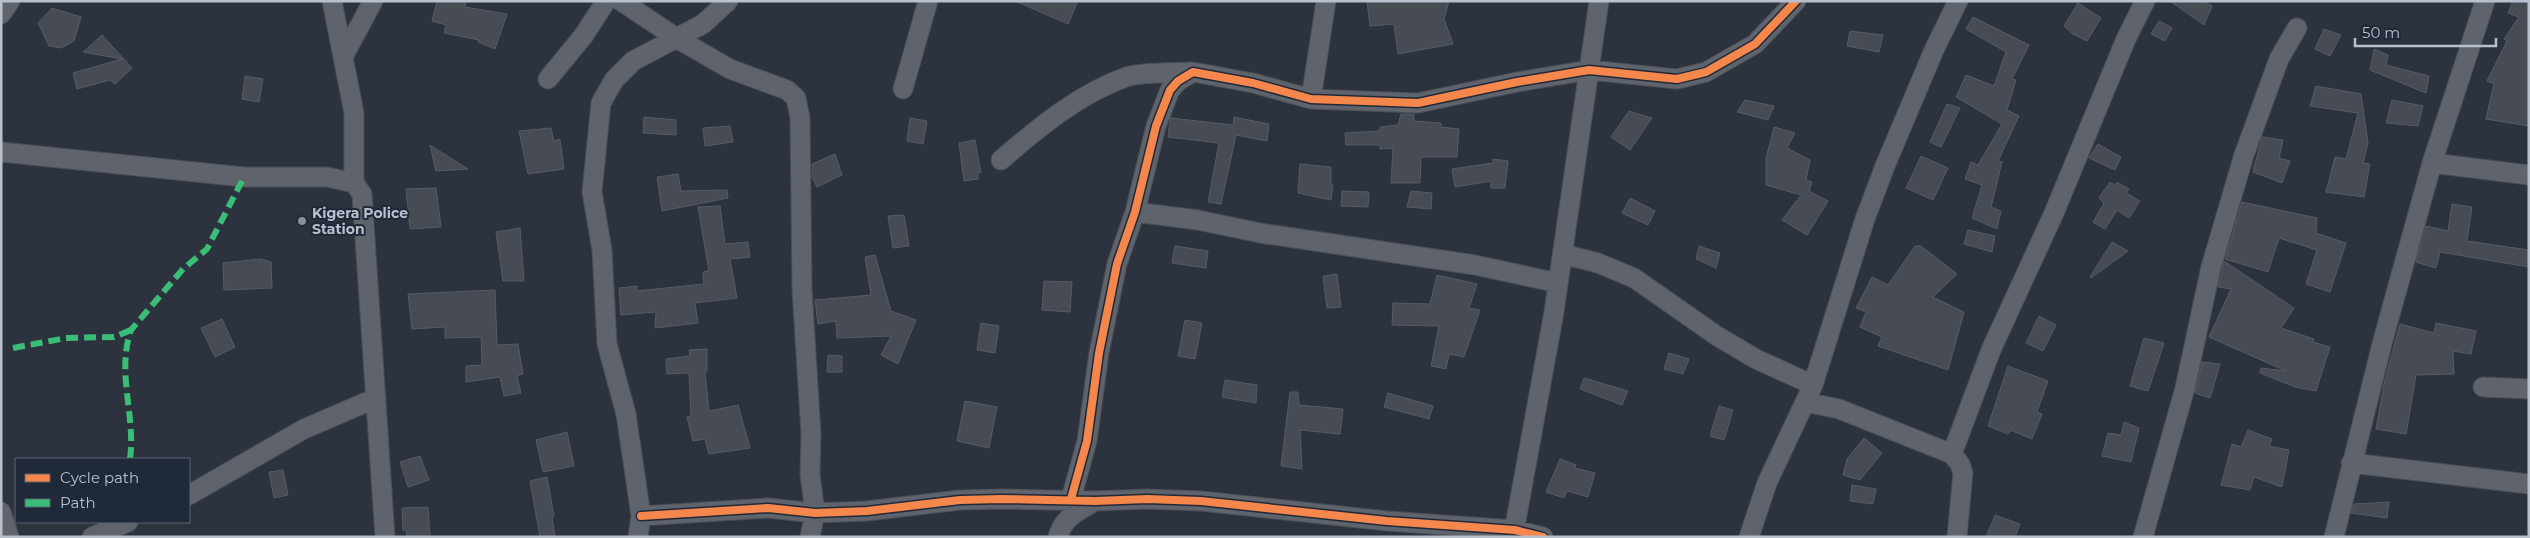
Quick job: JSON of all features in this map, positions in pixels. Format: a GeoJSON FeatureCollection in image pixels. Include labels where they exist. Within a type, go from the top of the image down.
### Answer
{"type":"FeatureCollection","features":[{"type":"Feature","properties":{"kind":"street"},"geometry":{"type":"LineString","coordinates":[[1,14],[10,1]]}},
{"type":"Feature","properties":{"kind":"street"},"geometry":{"type":"LineString","coordinates":[[332,1],[354,113],[354,183],[362,194],[385,537]]}},
{"type":"Feature","properties":{"kind":"street"},"geometry":{"type":"LineString","coordinates":[[344,55],[373,1]]}},
{"type":"Feature","properties":{"kind":"street"},"geometry":{"type":"LineString","coordinates":[[548,79],[584,35],[606,1]]}},
{"type":"Feature","properties":{"kind":"street"},"geometry":{"type":"LineString","coordinates":[[621,1],[678,39],[730,69],[787,90],[796,98],[800,118],[802,289],[811,434],[810,474],[815,513],[810,537]]}},
{"type":"Feature","properties":{"kind":"street"},"geometry":{"type":"LineString","coordinates":[[638,537],[641,516],[626,414],[607,344],[602,250],[592,192],[601,103],[614,80],[633,61],[678,39],[703,24],[728,1]]}},
{"type":"Feature","properties":{"kind":"street"},"geometry":{"type":"LineString","coordinates":[[903,89],[928,1]]}},
{"type":"Feature","properties":{"kind":"street"},"geometry":{"type":"LineString","coordinates":[[1312,99],[1326,1]]}},
{"type":"Feature","properties":{"kind":"street"},"geometry":{"type":"LineString","coordinates":[[1514,533],[1563,254],[1598,1]]}},
{"type":"Feature","properties":{"kind":"street"},"geometry":{"type":"LineString","coordinates":[[1001,160],[1038,128],[1069,106],[1127,76],[1194,72],[1253,83],[1312,99],[1418,104],[1517,82],[1589,70],[1677,79],[1706,72],[1755,44],[1796,1]]}},
{"type":"Feature","properties":{"kind":"street"},"geometry":{"type":"LineString","coordinates":[[1749,537],[1766,483],[1813,385],[1865,219],[1934,50],[1958,1]]}},
{"type":"Feature","properties":{"kind":"street"},"geometry":{"type":"LineString","coordinates":[[1952,454],[1991,350],[2054,213],[2126,39],[2146,1]]}},
{"type":"Feature","properties":{"kind":"street"},"geometry":{"type":"LineString","coordinates":[[2334,537],[2351,463],[2432,163],[2485,1]]}},
{"type":"Feature","properties":{"kind":"street"},"geometry":{"type":"LineString","coordinates":[[2143,537],[2186,388],[2212,267],[2244,154],[2279,59],[2297,28]]}},
{"type":"Feature","properties":{"kind":"street"},"geometry":{"type":"LineString","coordinates":[[1071,500],[1087,440],[1099,353],[1117,264],[1135,212],[1146,161],[1164,102],[1178,81],[1194,72]]}},
{"type":"Feature","properties":{"kind":"street"},"geometry":{"type":"LineString","coordinates":[[1,152],[244,177],[327,177],[354,183]]}},
{"type":"Feature","properties":{"kind":"street"},"geometry":{"type":"LineString","coordinates":[[2432,163],[2529,175]]}},
{"type":"Feature","properties":{"kind":"street"},"geometry":{"type":"LineString","coordinates":[[1135,212],[1198,220],[1260,234],[1475,265],[1558,283]]}},
{"type":"Feature","properties":{"kind":"street"},"geometry":{"type":"LineString","coordinates":[[1563,254],[1598,263],[1634,278],[1717,336],[1756,359],[1813,385]]}},
{"type":"Feature","properties":{"kind":"street"},"geometry":{"type":"LineString","coordinates":[[2483,387],[2529,389]]}},
{"type":"Feature","properties":{"kind":"street"},"geometry":{"type":"LineString","coordinates":[[190,494],[304,428],[376,398]]}},
{"type":"Feature","properties":{"kind":"street"},"geometry":{"type":"LineString","coordinates":[[1806,402],[1855,415],[1952,454],[1964,473],[1957,537]]}},
{"type":"Feature","properties":{"kind":"street"},"geometry":{"type":"LineString","coordinates":[[2351,463],[2529,484]]}},
{"type":"Feature","properties":{"kind":"street"},"geometry":{"type":"LineString","coordinates":[[641,516],[768,508],[815,513],[867,511],[960,500],[1095,501],[1146,498],[1201,501],[1543,537]]}},
{"type":"Feature","properties":{"kind":"street"},"geometry":{"type":"LineString","coordinates":[[1058,537],[1060,528],[1066,518],[1095,501]]}},
{"type":"Feature","properties":{"kind":"street"},"geometry":{"type":"LineString","coordinates":[[1,512],[9,537]]}},
{"type":"Feature","properties":{"kind":"street"},"geometry":{"type":"LineString","coordinates":[[92,537],[126,523]]}},
{"type":"Feature","properties":{"kind":"building"},"geometry":{"type":"Polygon","coordinates":[[[437,1],[466,1],[465,7],[507,14],[495,49],[478,42],[479,40],[444,33],[446,25],[432,21],[437,1]]]}},
{"type":"Feature","properties":{"kind":"building"},"geometry":{"type":"Polygon","coordinates":[[[1015,1],[1078,1],[1068,24],[1015,1]]]}},
{"type":"Feature","properties":{"kind":"building"},"geometry":{"type":"Polygon","coordinates":[[[1367,1],[1449,1],[1444,19],[1453,44],[1398,54],[1394,24],[1370,26],[1367,1]]]}},
{"type":"Feature","properties":{"kind":"building"},"geometry":{"type":"Polygon","coordinates":[[[2170,1],[2204,1],[2212,6],[2204,25],[2170,1]]]}},
{"type":"Feature","properties":{"kind":"building"},"geometry":{"type":"Polygon","coordinates":[[[2513,1],[2529,1],[2529,126],[2486,119],[2494,84],[2487,81],[2507,41],[2504,39],[2519,17],[2508,13],[2513,1]]]}},
{"type":"Feature","properties":{"kind":"building"},"geometry":{"type":"Polygon","coordinates":[[[2078,3],[2101,18],[2087,41],[2073,34],[2064,26],[2078,3]]]}},
{"type":"Feature","properties":{"kind":"building"},"geometry":{"type":"Polygon","coordinates":[[[52,8],[81,17],[74,41],[61,48],[49,46],[38,23],[52,8]]]}},
{"type":"Feature","properties":{"kind":"building"},"geometry":{"type":"Polygon","coordinates":[[[1973,17],[2029,45],[2012,79],[2016,80],[2007,110],[2019,116],[1998,161],[2002,162],[1991,207],[2001,211],[1997,229],[1972,218],[1982,185],[1965,179],[1971,162],[1978,165],[2002,124],[1956,97],[1966,75],[1994,86],[2006,52],[1966,29],[1973,17]]]}},
{"type":"Feature","properties":{"kind":"building"},"geometry":{"type":"Polygon","coordinates":[[[2159,21],[2172,28],[2165,41],[2151,34],[2159,21]]]}},
{"type":"Feature","properties":{"kind":"building"},"geometry":{"type":"Polygon","coordinates":[[[2324,29],[2341,35],[2330,56],[2315,49],[2324,29]]]}},
{"type":"Feature","properties":{"kind":"building"},"geometry":{"type":"Polygon","coordinates":[[[1850,31],[1883,35],[1879,52],[1847,46],[1850,31]]]}},
{"type":"Feature","properties":{"kind":"building"},"geometry":{"type":"Polygon","coordinates":[[[102,35],[132,68],[115,84],[110,80],[77,89],[73,73],[122,59],[83,52],[102,35]]]}},
{"type":"Feature","properties":{"kind":"building"},"geometry":{"type":"Polygon","coordinates":[[[2374,49],[2388,55],[2386,65],[2429,76],[2426,93],[2370,70],[2374,49]]]}},
{"type":"Feature","properties":{"kind":"building"},"geometry":{"type":"Polygon","coordinates":[[[245,76],[263,79],[259,102],[242,99],[245,76]]]}},
{"type":"Feature","properties":{"kind":"building"},"geometry":{"type":"Polygon","coordinates":[[[2316,86],[2361,94],[2368,143],[2363,163],[2370,164],[2364,197],[2326,192],[2335,157],[2346,159],[2358,113],[2310,106],[2316,86]]]}},
{"type":"Feature","properties":{"kind":"building"},"geometry":{"type":"Polygon","coordinates":[[[1745,100],[1774,106],[1768,120],[1737,112],[1745,100]]]}},
{"type":"Feature","properties":{"kind":"building"},"geometry":{"type":"Polygon","coordinates":[[[2392,100],[2423,106],[2418,126],[2386,123],[2392,100]]]}},
{"type":"Feature","properties":{"kind":"building"},"geometry":{"type":"Polygon","coordinates":[[[1947,104],[1960,108],[1941,147],[1930,142],[1947,104]]]}},
{"type":"Feature","properties":{"kind":"building"},"geometry":{"type":"Polygon","coordinates":[[[1629,111],[1652,118],[1630,150],[1611,137],[1629,111]]]}},
{"type":"Feature","properties":{"kind":"building"},"geometry":{"type":"Polygon","coordinates":[[[1401,114],[1414,114],[1414,121],[1441,123],[1441,127],[1459,129],[1457,157],[1421,157],[1420,183],[1391,183],[1393,148],[1380,149],[1380,145],[1346,145],[1345,133],[1380,131],[1380,127],[1398,125],[1401,114]]]}},
{"type":"Feature","properties":{"kind":"building"},"geometry":{"type":"Polygon","coordinates":[[[644,117],[676,120],[676,135],[643,133],[644,117]]]}},
{"type":"Feature","properties":{"kind":"building"},"geometry":{"type":"Polygon","coordinates":[[[1234,117],[1269,124],[1267,141],[1236,135],[1221,204],[1208,202],[1219,143],[1168,137],[1170,121],[1171,118],[1233,125],[1234,117]]]}},
{"type":"Feature","properties":{"kind":"building"},"geometry":{"type":"Polygon","coordinates":[[[910,118],[927,121],[923,144],[907,141],[910,118]]]}},
{"type":"Feature","properties":{"kind":"building"},"geometry":{"type":"Polygon","coordinates":[[[730,126],[733,142],[705,146],[703,128],[730,126]]]}},
{"type":"Feature","properties":{"kind":"building"},"geometry":{"type":"Polygon","coordinates":[[[1774,127],[1795,133],[1787,148],[1810,160],[1806,180],[1812,182],[1809,191],[1828,201],[1807,235],[1782,220],[1801,195],[1766,185],[1766,158],[1774,127]]]}},
{"type":"Feature","properties":{"kind":"building"},"geometry":{"type":"Polygon","coordinates":[[[551,128],[554,141],[560,139],[564,169],[528,174],[519,131],[551,128]]]}},
{"type":"Feature","properties":{"kind":"building"},"geometry":{"type":"Polygon","coordinates":[[[2262,137],[2283,140],[2279,158],[2290,161],[2282,183],[2253,172],[2262,137]]]}},
{"type":"Feature","properties":{"kind":"building"},"geometry":{"type":"Polygon","coordinates":[[[975,140],[981,173],[978,172],[978,179],[964,181],[959,143],[975,140]]]}},
{"type":"Feature","properties":{"kind":"building"},"geometry":{"type":"Polygon","coordinates":[[[2098,144],[2121,157],[2115,170],[2089,158],[2098,144]]]}},
{"type":"Feature","properties":{"kind":"building"},"geometry":{"type":"Polygon","coordinates":[[[430,145],[468,169],[436,171],[430,145]]]}},
{"type":"Feature","properties":{"kind":"building"},"geometry":{"type":"Polygon","coordinates":[[[835,154],[842,175],[817,187],[812,177],[812,164],[835,154]]]}},
{"type":"Feature","properties":{"kind":"building"},"geometry":{"type":"Polygon","coordinates":[[[1921,156],[1948,168],[1933,200],[1906,188],[1921,156]]]}},
{"type":"Feature","properties":{"kind":"building"},"geometry":{"type":"Polygon","coordinates":[[[1493,159],[1508,161],[1505,188],[1491,188],[1491,181],[1455,187],[1452,169],[1493,163],[1493,159]]]}},
{"type":"Feature","properties":{"kind":"building"},"geometry":{"type":"Polygon","coordinates":[[[1300,164],[1331,167],[1331,185],[1333,185],[1331,200],[1298,193],[1300,164]]]}},
{"type":"Feature","properties":{"kind":"building"},"geometry":{"type":"Polygon","coordinates":[[[678,174],[681,191],[727,190],[728,198],[662,211],[657,177],[678,174]]]}},
{"type":"Feature","properties":{"kind":"building"},"geometry":{"type":"Polygon","coordinates":[[[2110,182],[2115,185],[2117,182],[2129,189],[2126,193],[2140,201],[2129,218],[2117,210],[2105,229],[2093,222],[2104,203],[2099,198],[2110,182]]]}},
{"type":"Feature","properties":{"kind":"building"},"geometry":{"type":"Polygon","coordinates":[[[436,188],[441,227],[410,229],[406,189],[436,188]]]}},
{"type":"Feature","properties":{"kind":"building"},"geometry":{"type":"Polygon","coordinates":[[[1342,191],[1369,192],[1368,207],[1341,206],[1342,191]]]}},
{"type":"Feature","properties":{"kind":"building"},"geometry":{"type":"Polygon","coordinates":[[[1411,191],[1432,193],[1431,209],[1407,207],[1411,191]]]}},
{"type":"Feature","properties":{"kind":"building"},"geometry":{"type":"Polygon","coordinates":[[[1630,198],[1655,211],[1648,225],[1622,213],[1630,198]]]}},
{"type":"Feature","properties":{"kind":"building"},"geometry":{"type":"Polygon","coordinates":[[[2242,202],[2317,218],[2316,233],[2346,243],[2330,292],[2306,284],[2317,250],[2279,238],[2268,272],[2225,259],[2242,202]]]}},
{"type":"Feature","properties":{"kind":"building"},"geometry":{"type":"Polygon","coordinates":[[[2452,204],[2472,207],[2467,241],[2529,250],[2529,267],[2440,252],[2436,268],[2416,262],[2426,226],[2448,231],[2452,204]]]}},
{"type":"Feature","properties":{"kind":"building"},"geometry":{"type":"Polygon","coordinates":[[[720,206],[725,244],[748,242],[750,257],[730,259],[737,298],[695,303],[698,323],[655,328],[656,312],[621,315],[619,288],[637,286],[637,291],[704,284],[703,272],[709,271],[698,207],[720,206]]]}},
{"type":"Feature","properties":{"kind":"building"},"geometry":{"type":"Polygon","coordinates":[[[904,215],[909,246],[893,248],[888,216],[904,215]]]}},
{"type":"Feature","properties":{"kind":"building"},"geometry":{"type":"Polygon","coordinates":[[[520,228],[524,281],[503,281],[496,232],[520,228]]]}},
{"type":"Feature","properties":{"kind":"building"},"geometry":{"type":"Polygon","coordinates":[[[1968,230],[1995,236],[1992,252],[1964,244],[1968,230]]]}},
{"type":"Feature","properties":{"kind":"building"},"geometry":{"type":"Polygon","coordinates":[[[2112,242],[2128,251],[2091,278],[2090,277],[2112,242]]]}},
{"type":"Feature","properties":{"kind":"building"},"geometry":{"type":"Polygon","coordinates":[[[1175,246],[1208,251],[1206,268],[1172,263],[1175,246]]]}},
{"type":"Feature","properties":{"kind":"building"},"geometry":{"type":"Polygon","coordinates":[[[1699,246],[1720,253],[1716,268],[1696,259],[1699,246]]]}},
{"type":"Feature","properties":{"kind":"building"},"geometry":{"type":"Polygon","coordinates":[[[1915,246],[1921,246],[1957,274],[1933,297],[1964,312],[1948,370],[1878,346],[1882,337],[1860,327],[1866,312],[1856,308],[1872,277],[1888,285],[1915,246]]]}},
{"type":"Feature","properties":{"kind":"building"},"geometry":{"type":"Polygon","coordinates":[[[875,255],[891,311],[916,320],[898,364],[881,355],[891,336],[837,338],[836,321],[818,324],[815,300],[871,295],[865,257],[875,255]]]}},
{"type":"Feature","properties":{"kind":"building"},"geometry":{"type":"Polygon","coordinates":[[[260,259],[271,262],[272,288],[224,290],[223,263],[260,259]]]}},
{"type":"Feature","properties":{"kind":"building"},"geometry":{"type":"Polygon","coordinates":[[[2224,261],[2294,308],[2281,328],[2314,339],[2313,342],[2330,347],[2316,391],[2295,387],[2260,373],[2261,368],[2286,371],[2209,337],[2231,289],[2218,287],[2224,261]]]}},
{"type":"Feature","properties":{"kind":"building"},"geometry":{"type":"Polygon","coordinates":[[[1337,274],[1341,307],[1327,308],[1323,276],[1337,274]]]}},
{"type":"Feature","properties":{"kind":"building"},"geometry":{"type":"Polygon","coordinates":[[[1437,275],[1477,284],[1469,308],[1480,310],[1464,357],[1449,354],[1446,369],[1431,366],[1439,326],[1392,325],[1393,303],[1430,304],[1437,275]]]}},
{"type":"Feature","properties":{"kind":"building"},"geometry":{"type":"Polygon","coordinates":[[[1044,281],[1072,282],[1070,312],[1042,310],[1044,281]]]}},
{"type":"Feature","properties":{"kind":"building"},"geometry":{"type":"Polygon","coordinates":[[[495,290],[497,345],[518,344],[523,374],[517,376],[521,393],[504,396],[500,377],[466,382],[466,366],[482,365],[481,337],[445,338],[445,327],[412,329],[408,294],[495,290]]]}},
{"type":"Feature","properties":{"kind":"building"},"geometry":{"type":"Polygon","coordinates":[[[2039,316],[2056,325],[2043,351],[2026,343],[2039,316]]]}},
{"type":"Feature","properties":{"kind":"building"},"geometry":{"type":"Polygon","coordinates":[[[222,319],[235,347],[215,357],[201,328],[222,319]]]}},
{"type":"Feature","properties":{"kind":"building"},"geometry":{"type":"Polygon","coordinates":[[[1185,320],[1202,323],[1195,359],[1178,356],[1185,320]]]}},
{"type":"Feature","properties":{"kind":"building"},"geometry":{"type":"Polygon","coordinates":[[[981,323],[999,326],[995,353],[977,350],[981,323]]]}},
{"type":"Feature","properties":{"kind":"building"},"geometry":{"type":"Polygon","coordinates":[[[2436,323],[2476,331],[2471,354],[2453,351],[2454,374],[2416,375],[2406,434],[2376,429],[2384,384],[2400,324],[2434,333],[2436,323]]]}},
{"type":"Feature","properties":{"kind":"building"},"geometry":{"type":"Polygon","coordinates":[[[2144,338],[2164,343],[2148,391],[2130,386],[2144,338]]]}},
{"type":"Feature","properties":{"kind":"building"},"geometry":{"type":"Polygon","coordinates":[[[707,349],[707,371],[705,372],[709,411],[738,405],[750,448],[709,454],[705,439],[693,441],[687,417],[691,416],[689,373],[667,374],[666,359],[690,356],[689,350],[707,349]]]}},
{"type":"Feature","properties":{"kind":"building"},"geometry":{"type":"Polygon","coordinates":[[[1669,353],[1689,359],[1683,374],[1664,369],[1669,353]]]}},
{"type":"Feature","properties":{"kind":"building"},"geometry":{"type":"Polygon","coordinates":[[[828,355],[842,356],[842,372],[827,372],[828,355]]]}},
{"type":"Feature","properties":{"kind":"building"},"geometry":{"type":"Polygon","coordinates":[[[2202,362],[2220,364],[2210,398],[2195,393],[2202,362]]]}},
{"type":"Feature","properties":{"kind":"building"},"geometry":{"type":"Polygon","coordinates":[[[2008,366],[2048,381],[2037,412],[2042,414],[2032,439],[2010,430],[2008,434],[1988,426],[2008,366]]]}},
{"type":"Feature","properties":{"kind":"building"},"geometry":{"type":"Polygon","coordinates":[[[1584,378],[1628,391],[1622,405],[1580,389],[1584,378]]]}},
{"type":"Feature","properties":{"kind":"building"},"geometry":{"type":"Polygon","coordinates":[[[1225,380],[1257,385],[1256,403],[1222,397],[1225,380]]]}},
{"type":"Feature","properties":{"kind":"building"},"geometry":{"type":"Polygon","coordinates":[[[1290,392],[1298,392],[1299,405],[1343,409],[1340,434],[1300,430],[1302,469],[1281,466],[1290,392]]]}},
{"type":"Feature","properties":{"kind":"building"},"geometry":{"type":"Polygon","coordinates":[[[1388,393],[1433,406],[1429,419],[1384,407],[1388,393]]]}},
{"type":"Feature","properties":{"kind":"building"},"geometry":{"type":"Polygon","coordinates":[[[965,401],[997,407],[989,448],[957,441],[965,401]]]}},
{"type":"Feature","properties":{"kind":"building"},"geometry":{"type":"Polygon","coordinates":[[[1719,406],[1733,410],[1724,440],[1710,436],[1719,406]]]}},
{"type":"Feature","properties":{"kind":"building"},"geometry":{"type":"Polygon","coordinates":[[[2124,422],[2139,428],[2131,462],[2102,456],[2108,433],[2121,435],[2124,422]]]}},
{"type":"Feature","properties":{"kind":"building"},"geometry":{"type":"Polygon","coordinates":[[[2248,430],[2272,439],[2269,446],[2289,450],[2282,487],[2254,477],[2250,490],[2221,485],[2232,444],[2241,447],[2248,430]]]}},
{"type":"Feature","properties":{"kind":"building"},"geometry":{"type":"Polygon","coordinates":[[[567,432],[574,466],[543,472],[536,440],[567,432]]]}},
{"type":"Feature","properties":{"kind":"building"},"geometry":{"type":"Polygon","coordinates":[[[1864,438],[1882,453],[1860,480],[1843,475],[1847,459],[1864,438]]]}},
{"type":"Feature","properties":{"kind":"building"},"geometry":{"type":"Polygon","coordinates":[[[420,456],[429,480],[408,487],[400,462],[420,456]]]}},
{"type":"Feature","properties":{"kind":"building"},"geometry":{"type":"Polygon","coordinates":[[[1560,459],[1576,465],[1575,468],[1595,473],[1588,497],[1567,491],[1564,498],[1546,492],[1560,459]]]}},
{"type":"Feature","properties":{"kind":"building"},"geometry":{"type":"Polygon","coordinates":[[[283,470],[288,495],[274,498],[269,472],[283,470]]]}},
{"type":"Feature","properties":{"kind":"building"},"geometry":{"type":"Polygon","coordinates":[[[547,477],[554,516],[552,517],[555,537],[540,537],[530,481],[547,477]]]}},
{"type":"Feature","properties":{"kind":"building"},"geometry":{"type":"Polygon","coordinates":[[[1852,485],[1876,489],[1873,504],[1850,501],[1852,485]]]}},
{"type":"Feature","properties":{"kind":"building"},"geometry":{"type":"Polygon","coordinates":[[[2389,502],[2387,518],[2351,513],[2354,504],[2389,502]]]}},
{"type":"Feature","properties":{"kind":"building"},"geometry":{"type":"Polygon","coordinates":[[[428,507],[430,537],[407,537],[406,530],[403,530],[402,508],[428,507]]]}},
{"type":"Feature","properties":{"kind":"building"},"geometry":{"type":"Polygon","coordinates":[[[1995,515],[2020,524],[2015,537],[1986,537],[1995,515]]]}},
{"type":"Feature","properties":{"kind":"marked path"},"geometry":{"type":"LineString","coordinates":[[130,458],[131,427],[125,362],[131,330],[183,269],[207,249],[244,177]]}},
{"type":"Feature","properties":{"kind":"marked path"},"geometry":{"type":"LineString","coordinates":[[13,348],[66,338],[114,337],[131,330]]}},
{"type":"Feature","properties":{"kind":"cycle path"},"geometry":{"type":"LineString","coordinates":[[1071,499],[1087,441],[1099,353],[1117,264],[1135,212],[1156,126],[1170,90],[1178,81],[1193,72],[1253,83],[1311,99],[1418,103],[1517,82],[1589,70],[1677,79],[1706,72],[1755,44],[1796,1]]}},
{"type":"Feature","properties":{"kind":"cycle path"},"geometry":{"type":"LineString","coordinates":[[641,516],[768,508],[815,513],[867,511],[960,500],[1095,501],[1147,499],[1201,501],[1387,521],[1515,530],[1543,537]]}},
{"type":"Feature","properties":{"kind":"place","name":"Kigera Police Station"},"geometry":{"type":"Point","coordinates":[302,221]}}]}
